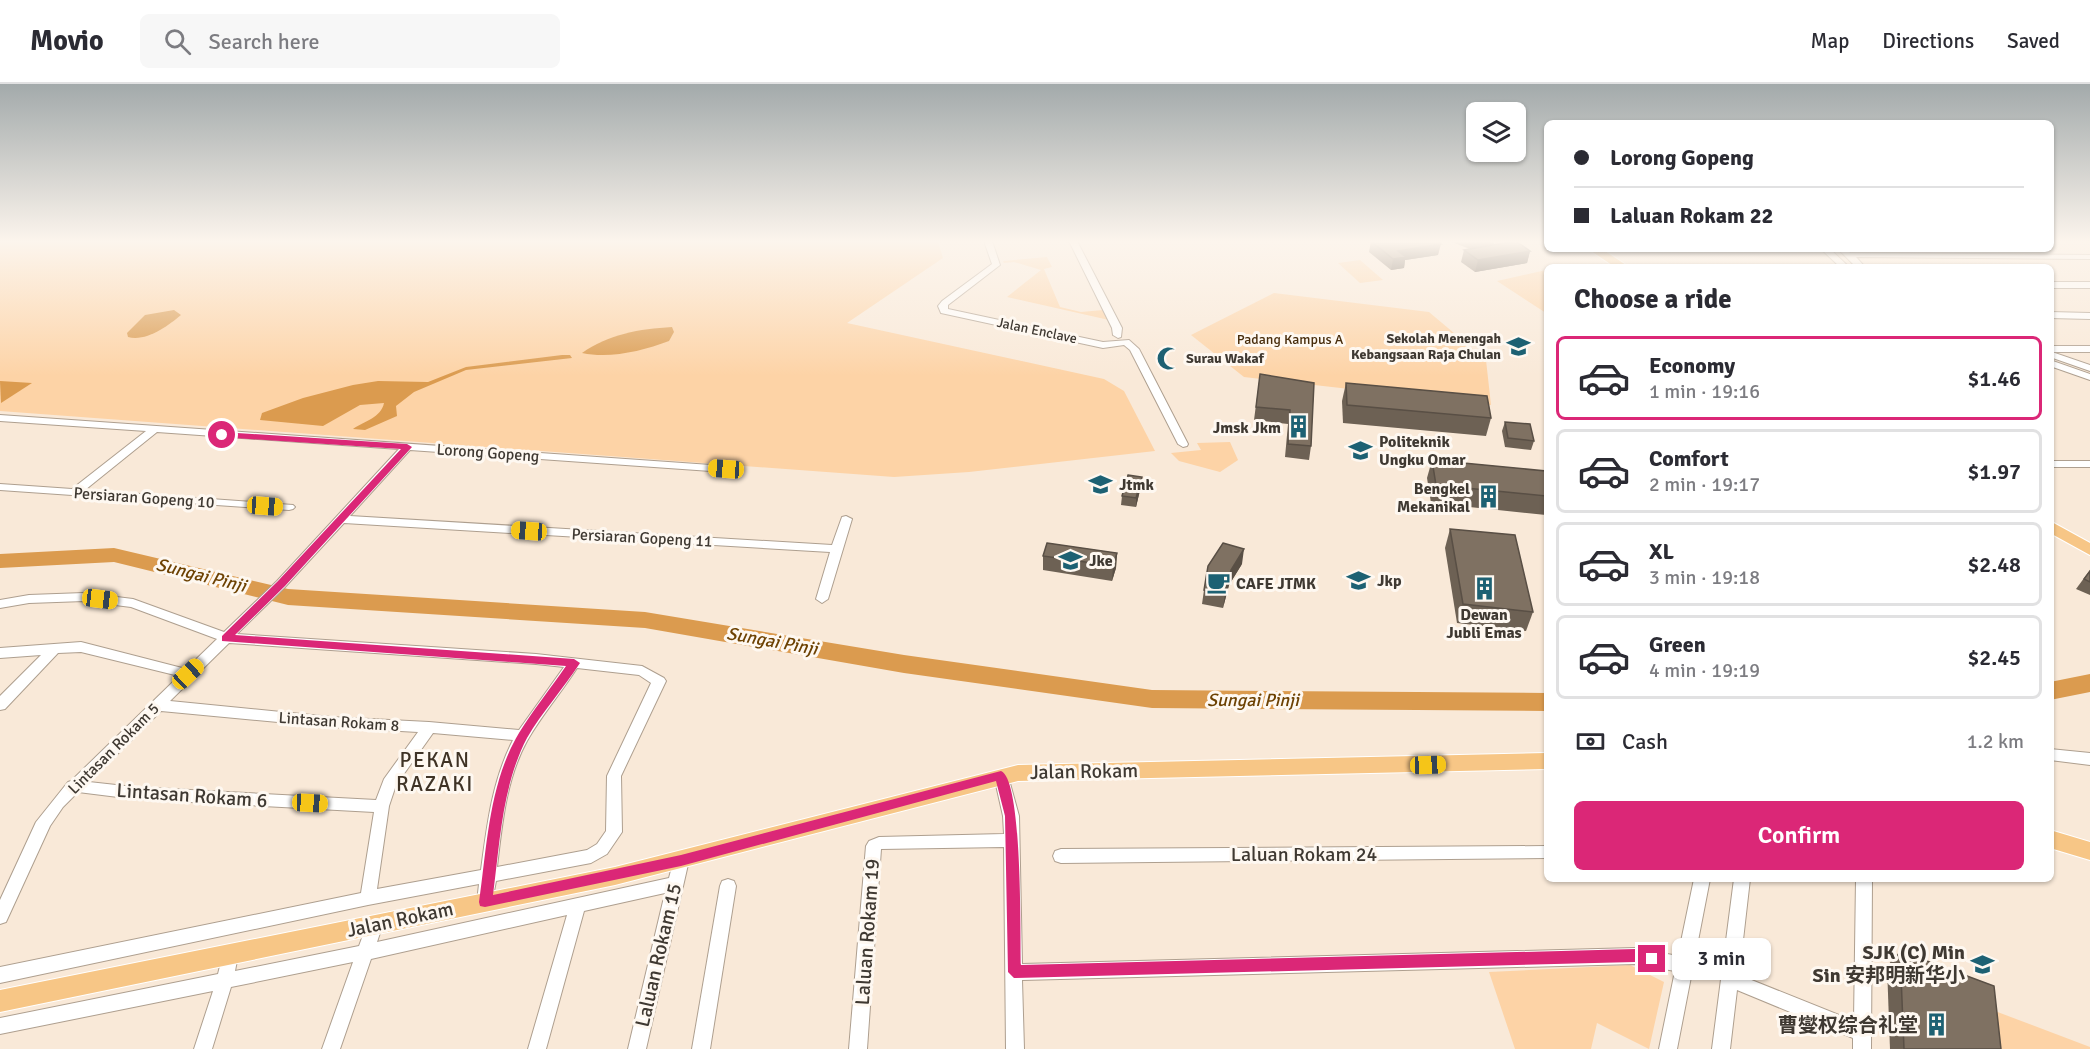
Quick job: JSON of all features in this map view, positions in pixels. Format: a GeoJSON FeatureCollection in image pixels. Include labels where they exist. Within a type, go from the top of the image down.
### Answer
{"type":"FeatureCollection","features":[{"type":"Feature","properties":{"kind":"main road"},"geometry":{"type":"LineString","coordinates":[[2054,528],[2090,550]]}},
{"type":"Feature","properties":{"kind":"main road"},"geometry":{"type":"LineString","coordinates":[[2054,535],[2090,557]]}},
{"type":"Feature","properties":{"kind":"main road","name":"Jalan Rokam"},"geometry":{"type":"LineString","coordinates":[[0,1001],[681,860],[1018,773],[1544,761]]}},
{"type":"Feature","properties":{"kind":"main road"},"geometry":{"type":"LineString","coordinates":[[2054,839],[2090,851]]}},
{"type":"Feature","properties":{"kind":"street","name":"Jalan Enclave"},"geometry":{"type":"LineString","coordinates":[[968,286],[942,306],[944,311],[1109,345],[1120,339]]}},
{"type":"Feature","properties":{"kind":"street"},"geometry":{"type":"LineString","coordinates":[[1096,286],[1118,328],[1120,339],[1134,349],[1183,444]]}},
{"type":"Feature","properties":{"kind":"street"},"geometry":{"type":"LineString","coordinates":[[2054,315],[2090,316]]}},
{"type":"Feature","properties":{"kind":"street"},"geometry":{"type":"LineString","coordinates":[[2054,349],[2090,349]]}},
{"type":"Feature","properties":{"kind":"street"},"geometry":{"type":"LineString","coordinates":[[2054,355],[2090,368]]}},
{"type":"Feature","properties":{"kind":"street"},"geometry":{"type":"LineString","coordinates":[[2054,364],[2090,377]]}},
{"type":"Feature","properties":{"kind":"street","name":"Lorong Gopeng"},"geometry":{"type":"LineString","coordinates":[[0,418],[153,431],[726,469]]}},
{"type":"Feature","properties":{"kind":"street"},"geometry":{"type":"LineString","coordinates":[[75,492],[153,431]]}},
{"type":"Feature","properties":{"kind":"street","name":"Lintasan Rokam 5"},"geometry":{"type":"LineString","coordinates":[[0,917],[44,822],[74,786],[281,584],[407,447]]}},
{"type":"Feature","properties":{"kind":"street"},"geometry":{"type":"LineString","coordinates":[[2054,464],[2090,464]]}},
{"type":"Feature","properties":{"kind":"street","name":"Persiaran Gopeng 10"},"geometry":{"type":"LineString","coordinates":[[0,486],[289,507]]}},
{"type":"Feature","properties":{"kind":"street","name":"Persiaran Gopeng 11"},"geometry":{"type":"LineString","coordinates":[[339,519],[837,549]]}},
{"type":"Feature","properties":{"kind":"street"},"geometry":{"type":"LineString","coordinates":[[822,599],[846,519]]}},
{"type":"Feature","properties":{"kind":"street"},"geometry":{"type":"LineString","coordinates":[[0,604],[29,599],[84,597],[133,603],[226,638],[574,663]]}},
{"type":"Feature","properties":{"kind":"street"},"geometry":{"type":"LineString","coordinates":[[0,705],[55,648]]}},
{"type":"Feature","properties":{"kind":"street"},"geometry":{"type":"LineString","coordinates":[[0,653],[55,648],[99,650],[154,667],[188,674]]}},
{"type":"Feature","properties":{"kind":"street"},"geometry":{"type":"LineString","coordinates":[[485,902],[500,800],[507,771],[523,736],[574,663]]}},
{"type":"Feature","properties":{"kind":"street","name":"Jalan Rokam"},"geometry":{"type":"LineString","coordinates":[[0,975],[368,898],[579,860],[602,849],[614,832],[615,776],[659,681],[642,671],[574,663]]}},
{"type":"Feature","properties":{"kind":"street","name":"Lintasan Rokam 8"},"geometry":{"type":"LineString","coordinates":[[156,705],[331,722],[429,727],[523,736]]}},
{"type":"Feature","properties":{"kind":"street"},"geometry":{"type":"LineString","coordinates":[[368,898],[382,806],[389,783],[429,727]]}},
{"type":"Feature","properties":{"kind":"street"},"geometry":{"type":"LineString","coordinates":[[2054,754],[2090,759]]}},
{"type":"Feature","properties":{"kind":"street"},"geometry":{"type":"LineString","coordinates":[[1001,776],[1011,816],[1015,1049]]}},
{"type":"Feature","properties":{"kind":"street","name":"Lintasan Rokam 6"},"geometry":{"type":"LineString","coordinates":[[74,786],[134,793],[382,806]]}},
{"type":"Feature","properties":{"kind":"street","name":"Laluan Rokam 19"},"geometry":{"type":"LineString","coordinates":[[858,1049],[874,846],[879,843],[1012,840]]}},
{"type":"Feature","properties":{"kind":"street","name":"Laluan Rokam 24"},"geometry":{"type":"LineString","coordinates":[[1061,856],[1544,852]]}},
{"type":"Feature","properties":{"kind":"street","name":"Laluan Rokam 15"},"geometry":{"type":"LineString","coordinates":[[637,1049],[681,860]]}},
{"type":"Feature","properties":{"kind":"street"},"geometry":{"type":"LineString","coordinates":[[1668,1049],[1701,882]]}},
{"type":"Feature","properties":{"kind":"street"},"geometry":{"type":"LineString","coordinates":[[1721,1049],[1742,882]]}},
{"type":"Feature","properties":{"kind":"street"},"geometry":{"type":"LineString","coordinates":[[1728,979],[1862,1041],[1864,882]]}},
{"type":"Feature","properties":{"kind":"street","name":"Jalan Rokam"},"geometry":{"type":"LineString","coordinates":[[0,1026],[367,952],[674,884]]}},
{"type":"Feature","properties":{"kind":"street"},"geometry":{"type":"LineString","coordinates":[[701,1049],[728,886]]}},
{"type":"Feature","properties":{"kind":"street"},"geometry":{"type":"LineString","coordinates":[[537,1049],[578,907]]}},
{"type":"Feature","properties":{"kind":"street"},"geometry":{"type":"LineString","coordinates":[[331,1049],[375,924]]}},
{"type":"Feature","properties":{"kind":"street"},"geometry":{"type":"LineString","coordinates":[[203,1049],[225,980],[230,955]]}},
{"type":"Feature","properties":{"kind":"street"},"geometry":{"type":"LineString","coordinates":[[1014,972],[1635,956],[1684,965]]}},
{"type":"Feature","properties":{"kind":"green space"},"geometry":{"type":"Polygon","coordinates":[[[0,286],[902,286],[847,323],[1104,379],[1124,391],[1155,451],[969,472],[894,477],[0,411],[0,286]]]}},
{"type":"Feature","properties":{"kind":"green space"},"geometry":{"type":"Polygon","coordinates":[[[1021,286],[1051,286],[1060,307],[1081,312],[1103,310],[1109,320],[1007,297],[1021,286]]]}},
{"type":"Feature","properties":{"kind":"green space"},"geometry":{"type":"Polygon","coordinates":[[[1505,286],[1544,286],[1544,312],[1505,286]]]}},
{"type":"Feature","properties":{"kind":"green space","name":"Padang Kampus A"},"geometry":{"type":"Polygon","coordinates":[[[1274,293],[1429,312],[1486,360],[1491,405],[1244,377],[1191,335],[1274,293]]]}},
{"type":"Feature","properties":{"kind":"green space"},"geometry":{"type":"Polygon","coordinates":[[[1230,442],[1238,460],[1220,472],[1179,461],[1171,453],[1201,450],[1197,443],[1230,442]]]}},
{"type":"Feature","properties":{"kind":"green space"},"geometry":{"type":"Polygon","coordinates":[[[1630,965],[1664,982],[1649,1049],[1597,1023],[1591,1049],[1515,1049],[1489,972],[1630,965]]]}},
{"type":"Feature","properties":{"kind":"green space"},"geometry":{"type":"Polygon","coordinates":[[[1987,1008],[2090,1047],[2090,1049],[1991,1049],[1987,1008]]]}},
{"type":"Feature","properties":{"kind":"shaded area"},"geometry":{"type":"Polygon","coordinates":[[[174,310],[181,315],[163,328],[142,337],[128,337],[127,333],[145,315],[174,310]]]}},
{"type":"Feature","properties":{"kind":"shaded area"},"geometry":{"type":"Polygon","coordinates":[[[672,327],[674,332],[669,341],[648,348],[604,355],[582,353],[614,337],[648,329],[672,327]]]}},
{"type":"Feature","properties":{"kind":"shaded area"},"geometry":{"type":"Polygon","coordinates":[[[570,355],[572,358],[466,370],[414,392],[396,406],[397,416],[365,430],[353,429],[376,416],[384,403],[360,405],[323,426],[260,420],[262,413],[303,398],[353,385],[378,381],[428,382],[466,367],[570,355]]]}},
{"type":"Feature","properties":{"kind":"shaded area"},"geometry":{"type":"Polygon","coordinates":[[[0,381],[32,383],[1,403],[0,381]]]}},
{"type":"Feature","properties":{"kind":"building"},"geometry":{"type":"Polygon","coordinates":[[[1260,374],[1314,383],[1311,446],[1288,444],[1290,410],[1256,407],[1260,374]]]}},
{"type":"Feature","properties":{"kind":"building"},"geometry":{"type":"Polygon","coordinates":[[[1346,383],[1487,396],[1491,418],[1347,405],[1346,383]]]}},
{"type":"Feature","properties":{"kind":"building"},"geometry":{"type":"Polygon","coordinates":[[[1505,422],[1530,424],[1534,441],[1508,438],[1505,422]]]}},
{"type":"Feature","properties":{"kind":"building"},"geometry":{"type":"Polygon","coordinates":[[[1432,460],[1544,471],[1544,496],[1436,485],[1432,460]]]}},
{"type":"Feature","properties":{"kind":"building"},"geometry":{"type":"Polygon","coordinates":[[[1128,475],[1142,477],[1136,498],[1122,496],[1128,475]]]}},
{"type":"Feature","properties":{"kind":"building","name":"Dewan Jubli Emas"},"geometry":{"type":"Polygon","coordinates":[[[1450,529],[1515,535],[1533,612],[1463,604],[1450,529]]]}},
{"type":"Feature","properties":{"kind":"building"},"geometry":{"type":"Polygon","coordinates":[[[1047,543],[1117,553],[1113,566],[1043,556],[1047,543]]]}},
{"type":"Feature","properties":{"kind":"building"},"geometry":{"type":"Polygon","coordinates":[[[1223,543],[1244,549],[1231,570],[1225,593],[1204,590],[1208,566],[1223,543]]]}},
{"type":"Feature","properties":{"kind":"building"},"geometry":{"type":"Polygon","coordinates":[[[2090,571],[2090,582],[2084,579],[2090,571]]]}},
{"type":"Feature","properties":{"kind":"building","name":"曹燮权综合礼堂"},"geometry":{"type":"Polygon","coordinates":[[[1900,951],[1994,986],[2001,1049],[1904,1049],[1900,951]]]}},
{"type":"Feature","properties":{"kind":"waterway","name":"Sungai Pinji"},"geometry":{"type":"LineString","coordinates":[[0,561],[114,555],[288,597],[645,620],[904,664],[1152,699],[1544,702]]}},
{"type":"Feature","properties":{"kind":"waterway","name":"Sungai Pinji"},"geometry":{"type":"LineString","coordinates":[[2054,690],[2090,683]]}},
{"type":"Feature","properties":{"kind":"place","name":"Sekolah Menengah Kebangsaan Raja Chulan"},"geometry":{"type":"Point","coordinates":[1519,346]}},
{"type":"Feature","properties":{"kind":"place","name":"Surau Wakaf"},"geometry":{"type":"Point","coordinates":[1168,358]}},
{"type":"Feature","properties":{"kind":"place","name":"Jmsk Jkm"},"geometry":{"type":"Point","coordinates":[1299,427]}},
{"type":"Feature","properties":{"kind":"place","name":"Politeknik Ungku Omar"},"geometry":{"type":"Point","coordinates":[1361,450]}},
{"type":"Feature","properties":{"kind":"place","name":"Jtmk"},"geometry":{"type":"Point","coordinates":[1101,484]}},
{"type":"Feature","properties":{"kind":"place","name":"Bengkel Mekanikal"},"geometry":{"type":"Point","coordinates":[1488,497]}},
{"type":"Feature","properties":{"kind":"place","name":"Jke"},"geometry":{"type":"Point","coordinates":[1071,560]}},
{"type":"Feature","properties":{"kind":"place","name":"Jkp"},"geometry":{"type":"Point","coordinates":[1359,580]}},
{"type":"Feature","properties":{"kind":"place","name":"CAFE JTMK"},"geometry":{"type":"Point","coordinates":[1218,583]}},
{"type":"Feature","properties":{"kind":"place","name":"Dewan Jubli Emas"},"geometry":{"type":"Point","coordinates":[1484,589]}},
{"type":"Feature","properties":{"kind":"place","name":"SJK (C) Min Sin 安邦明新华小"},"geometry":{"type":"Point","coordinates":[1983,964]}},
{"type":"Feature","properties":{"kind":"place","name":"曹燮权综合礼堂"},"geometry":{"type":"Point","coordinates":[1936,1025]}},
{"type":"Feature","properties":{"kind":"district","name":"PEKAN RAZAKI"},"geometry":{"type":"Point","coordinates":[435,772]}},
{"type":"Feature","properties":{"kind":"route"},"geometry":{"type":"LineString","coordinates":[[222,435],[407,447],[281,584],[226,638],[574,663],[523,736],[507,771],[500,800],[485,902],[615,876],[681,860],[1001,776],[1011,816],[1014,972],[1635,956],[1652,959]]}}]}
